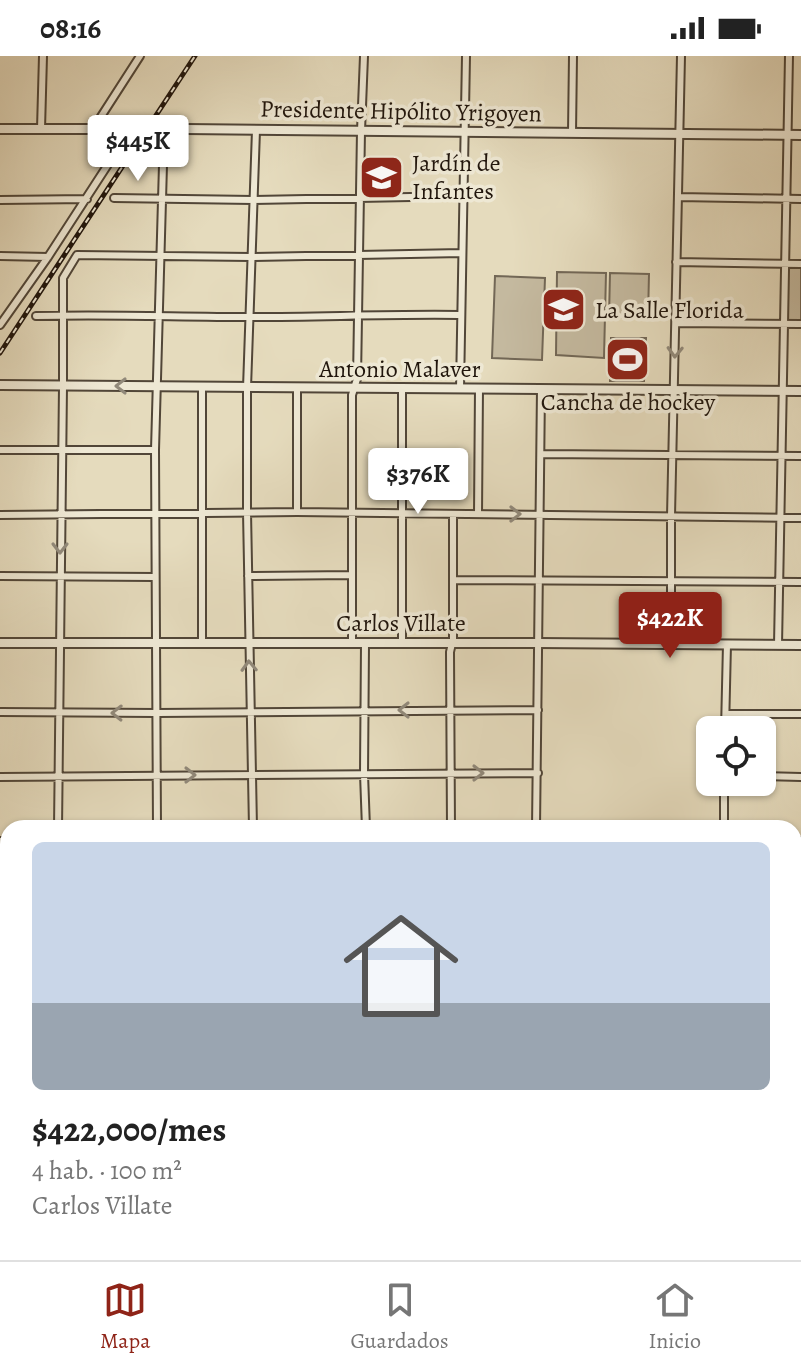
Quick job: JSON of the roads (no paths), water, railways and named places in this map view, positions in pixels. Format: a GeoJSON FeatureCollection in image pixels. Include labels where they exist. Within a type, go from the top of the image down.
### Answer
{"type":"FeatureCollection","features":[{"type":"Feature","properties":{"kind":"street"},"geometry":{"type":"LineString","coordinates":[[41,129],[43,56]]}},
{"type":"Feature","properties":{"kind":"street"},"geometry":{"type":"LineString","coordinates":[[93,129],[140,56]]}},
{"type":"Feature","properties":{"kind":"street"},"geometry":{"type":"LineString","coordinates":[[352,643],[352,395],[357,383],[364,56]]}},
{"type":"Feature","properties":{"kind":"street"},"geometry":{"type":"LineString","coordinates":[[460,389],[466,56]]}},
{"type":"Feature","properties":{"kind":"street"},"geometry":{"type":"LineString","coordinates":[[572,133],[573,56]]}},
{"type":"Feature","properties":{"kind":"street"},"geometry":{"type":"LineString","coordinates":[[671,644],[681,56]]}},
{"type":"Feature","properties":{"kind":"street"},"geometry":{"type":"LineString","coordinates":[[778,645],[789,56]]}},
{"type":"Feature","properties":{"kind":"street","name":"Presidente Hipólito Yrigoyen"},"geometry":{"type":"LineString","coordinates":[[0,129],[801,135]]}},
{"type":"Feature","properties":{"kind":"street"},"geometry":{"type":"LineString","coordinates":[[1,321],[48,257],[131,129]]}},
{"type":"Feature","properties":{"kind":"street"},"geometry":{"type":"LineString","coordinates":[[157,820],[155,450],[164,129]]}},
{"type":"Feature","properties":{"kind":"street"},"geometry":{"type":"LineString","coordinates":[[253,820],[247,388],[256,130]]}},
{"type":"Feature","properties":{"kind":"street"},"geometry":{"type":"LineString","coordinates":[[114,198],[253,200],[463,196]]}},
{"type":"Feature","properties":{"kind":"street"},"geometry":{"type":"LineString","coordinates":[[678,197],[801,199]]}},
{"type":"Feature","properties":{"kind":"street"},"geometry":{"type":"LineString","coordinates":[[0,200],[87,199]]}},
{"type":"Feature","properties":{"kind":"street"},"geometry":{"type":"LineString","coordinates":[[58,820],[63,386],[61,315],[63,278],[77,255],[251,257],[462,253]]}},
{"type":"Feature","properties":{"kind":"street"},"geometry":{"type":"LineString","coordinates":[[0,256],[48,257]]}},
{"type":"Feature","properties":{"kind":"street"},"geometry":{"type":"LineString","coordinates":[[676,262],[801,264]]}},
{"type":"Feature","properties":{"kind":"street"},"geometry":{"type":"LineString","coordinates":[[36,316],[460,315]]}},
{"type":"Feature","properties":{"kind":"street"},"geometry":{"type":"LineString","coordinates":[[676,323],[801,324]]}},
{"type":"Feature","properties":{"kind":"street","name":"Antonio Malaver"},"geometry":{"type":"LineString","coordinates":[[0,385],[801,391]]}},
{"type":"Feature","properties":{"kind":"street"},"geometry":{"type":"LineString","coordinates":[[202,387],[202,643]]}},
{"type":"Feature","properties":{"kind":"street"},"geometry":{"type":"LineString","coordinates":[[297,388],[297,512]]}},
{"type":"Feature","properties":{"kind":"street"},"geometry":{"type":"LineString","coordinates":[[478,514],[479,388]]}},
{"type":"Feature","properties":{"kind":"street"},"geometry":{"type":"LineString","coordinates":[[402,389],[402,644]]}},
{"type":"Feature","properties":{"kind":"street"},"geometry":{"type":"LineString","coordinates":[[536,820],[541,389]]}},
{"type":"Feature","properties":{"kind":"street"},"geometry":{"type":"LineString","coordinates":[[0,450],[155,450]]}},
{"type":"Feature","properties":{"kind":"street"},"geometry":{"type":"LineString","coordinates":[[402,455],[444,454]]}},
{"type":"Feature","properties":{"kind":"street"},"geometry":{"type":"LineString","coordinates":[[541,454],[801,456]]}},
{"type":"Feature","properties":{"kind":"street"},"geometry":{"type":"LineString","coordinates":[[0,515],[403,512],[801,518]]}},
{"type":"Feature","properties":{"kind":"street"},"geometry":{"type":"LineString","coordinates":[[451,820],[453,514]]}},
{"type":"Feature","properties":{"kind":"street"},"geometry":{"type":"LineString","coordinates":[[248,576],[352,575]]}},
{"type":"Feature","properties":{"kind":"street"},"geometry":{"type":"LineString","coordinates":[[0,576],[155,577]]}},
{"type":"Feature","properties":{"kind":"street"},"geometry":{"type":"LineString","coordinates":[[453,580],[801,582]]}},
{"type":"Feature","properties":{"kind":"street","name":"Carlos Villate"},"geometry":{"type":"LineString","coordinates":[[0,643],[801,645]]}},
{"type":"Feature","properties":{"kind":"street"},"geometry":{"type":"LineString","coordinates":[[365,644],[366,820]]}},
{"type":"Feature","properties":{"kind":"street"},"geometry":{"type":"LineString","coordinates":[[727,644],[726,714],[801,714]]}},
{"type":"Feature","properties":{"kind":"street"},"geometry":{"type":"LineString","coordinates":[[0,712],[538,710]]}},
{"type":"Feature","properties":{"kind":"street"},"geometry":{"type":"LineString","coordinates":[[0,777],[538,773]]}},
{"type":"Feature","properties":{"kind":"street"},"geometry":{"type":"LineString","coordinates":[[776,776],[801,777]]}},
{"type":"Feature","properties":{"kind":"street"},"geometry":{"type":"LineString","coordinates":[[724,796],[724,820]]}},
{"type":"Feature","properties":{"kind":"railway"},"geometry":{"type":"LineString","coordinates":[[0,353],[195,56]]}},
{"type":"Feature","properties":{"kind":"place","name":"Jardín de Infantes"},"geometry":{"type":"Point","coordinates":[381,177]}},
{"type":"Feature","properties":{"kind":"place","name":"La Salle Florida"},"geometry":{"type":"Point","coordinates":[564,310]}},
{"type":"Feature","properties":{"kind":"place","name":"Cancha de hockey"},"geometry":{"type":"Point","coordinates":[628,360]}}]}
